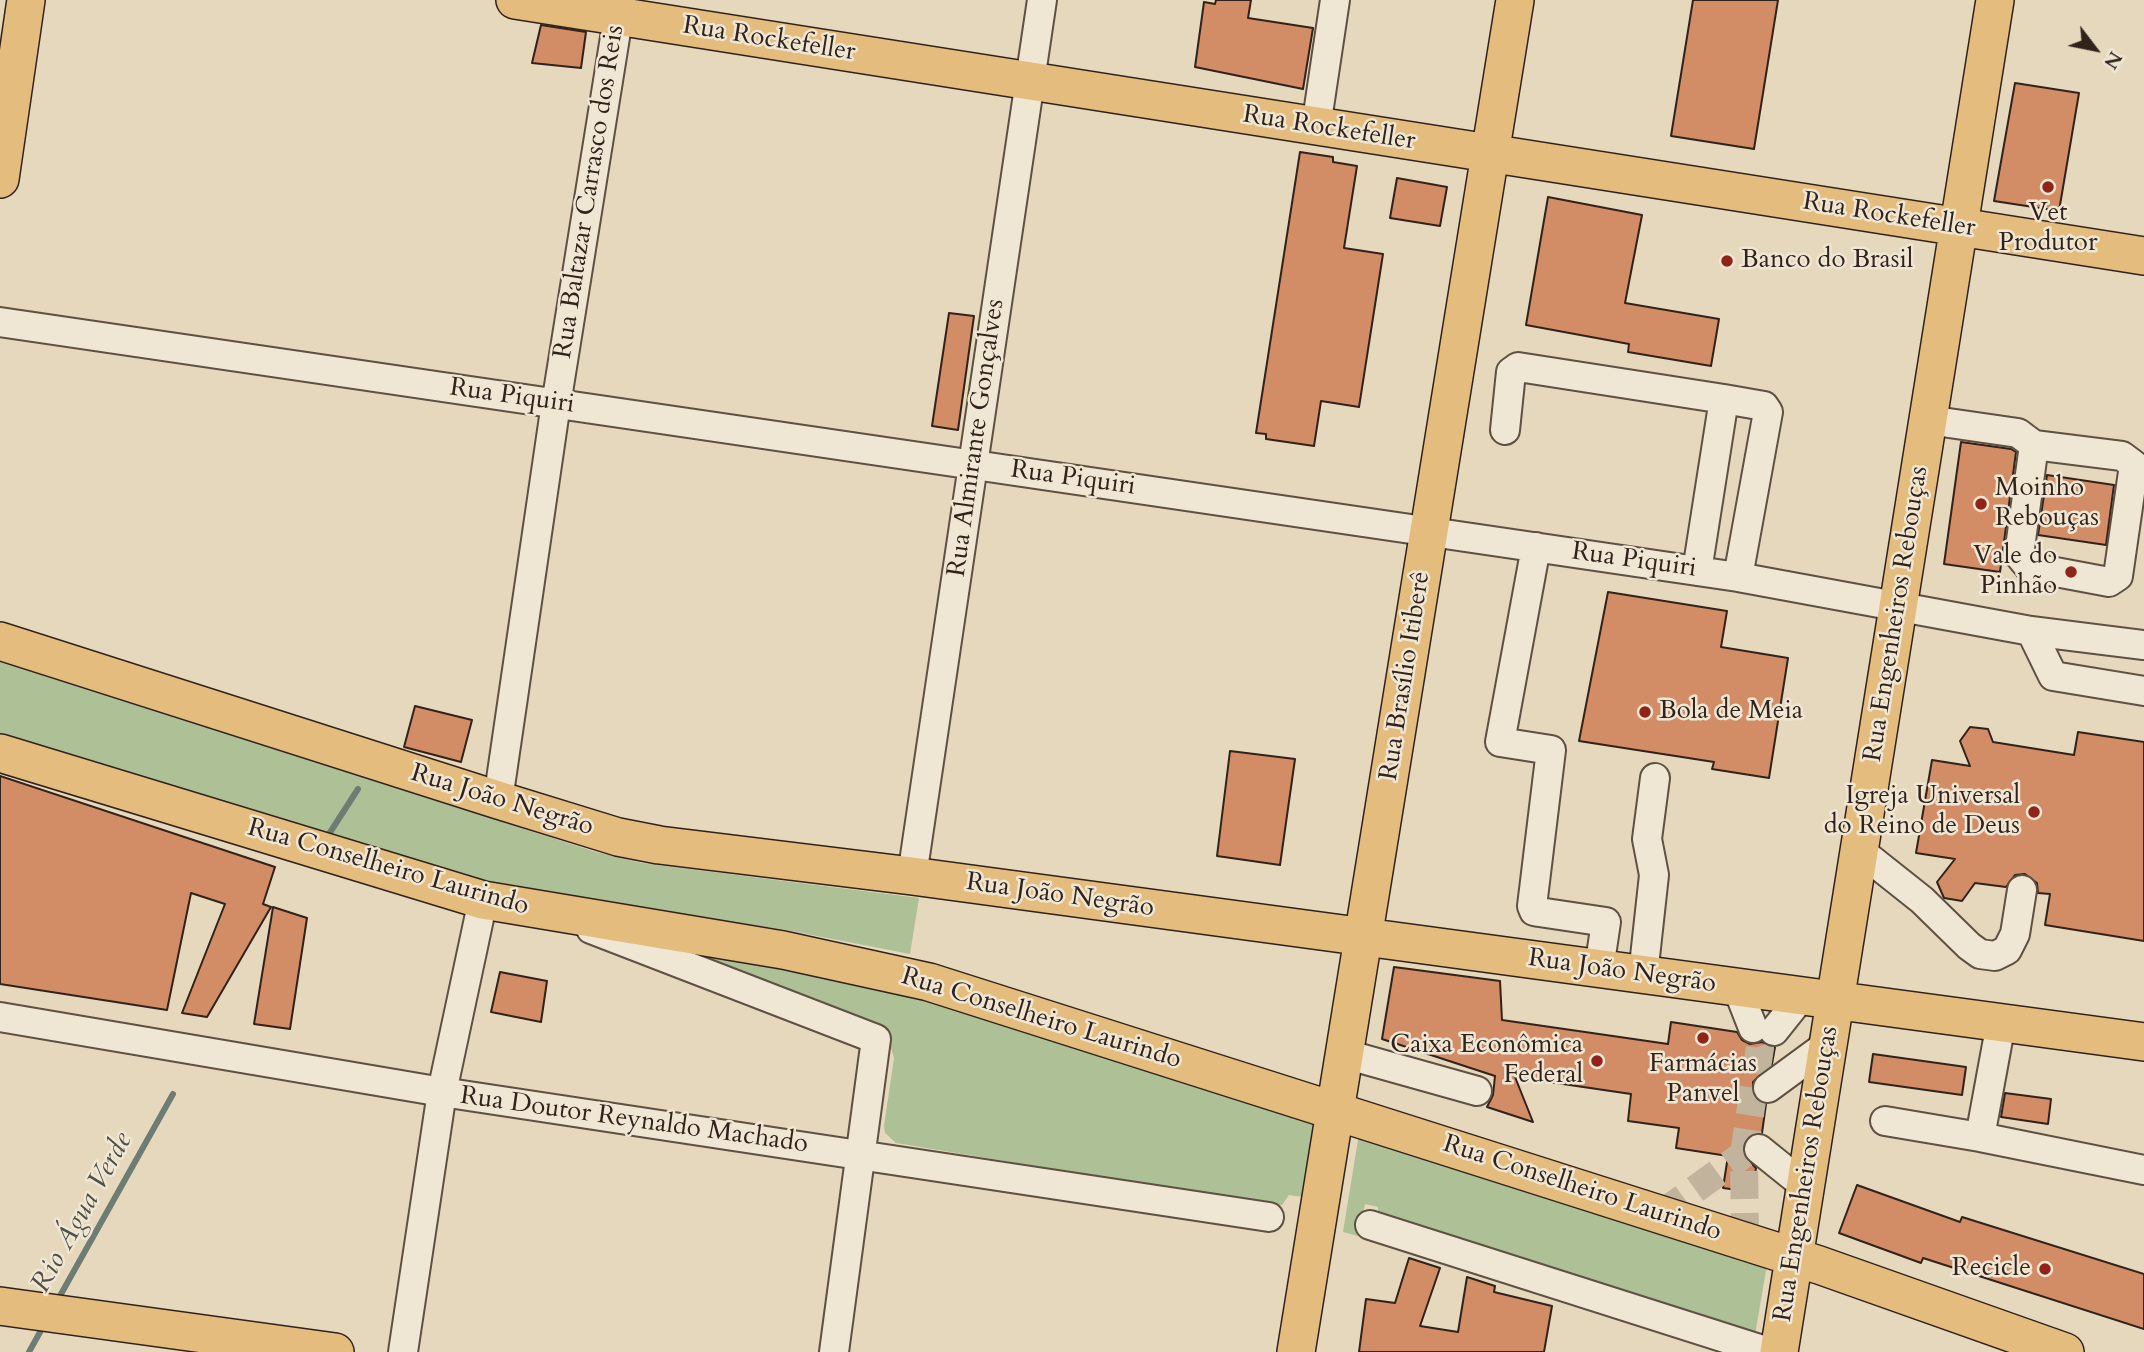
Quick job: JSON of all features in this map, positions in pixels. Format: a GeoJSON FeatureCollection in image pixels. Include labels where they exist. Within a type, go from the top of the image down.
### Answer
{"type":"FeatureCollection","features":[{"type":"Feature","properties":{"kind":"main road"},"geometry":{"type":"LineString","coordinates":[[0,179],[26,0]]}},
{"type":"Feature","properties":{"kind":"main road","name":"Rua Rockefeller"},"geometry":{"type":"LineString","coordinates":[[515,0],[619,8],[1030,81],[2144,256]]}},
{"type":"Feature","properties":{"kind":"main road","name":"Rua Brasílio Itiberê"},"geometry":{"type":"LineString","coordinates":[[1296,1352],[1515,0]]}},
{"type":"Feature","properties":{"kind":"main road","name":"Rua Engenheiros Rebouças"},"geometry":{"type":"LineString","coordinates":[[1779,1352],[1828,1044],[1819,998],[1859,850],[1995,0]]}},
{"type":"Feature","properties":{"kind":"main road","name":"Rua João Negrão"},"geometry":{"type":"LineString","coordinates":[[0,641],[498,800],[618,837],[659,845],[912,876],[2144,1042]]}},
{"type":"Feature","properties":{"kind":"main road","name":"Rua Conselheiro Laurindo"},"geometry":{"type":"LineString","coordinates":[[0,752],[483,900],[783,950],[929,982],[1794,1258],[2065,1352]]}},
{"type":"Feature","properties":{"kind":"main road"},"geometry":{"type":"LineString","coordinates":[[0,1306],[335,1352]]}},
{"type":"Feature","properties":{"kind":"street","name":"Rua Almirante Gonçalves"},"geometry":{"type":"LineString","coordinates":[[912,876],[1042,0]]}},
{"type":"Feature","properties":{"kind":"street"},"geometry":{"type":"LineString","coordinates":[[1316,127],[1335,0]]}},
{"type":"Feature","properties":{"kind":"street","name":"Rua Baltazar Carrasco dos Reis"},"geometry":{"type":"LineString","coordinates":[[498,800],[556,403],[619,8]]}},
{"type":"Feature","properties":{"kind":"street","name":"Rua Piquiri"},"geometry":{"type":"LineString","coordinates":[[0,322],[1738,577],[2031,631],[2144,645]]}},
{"type":"Feature","properties":{"kind":"street"},"geometry":{"type":"LineString","coordinates":[[1505,430],[1511,372],[1518,367],[1764,406],[1768,412],[1738,577]]}},
{"type":"Feature","properties":{"kind":"street"},"geometry":{"type":"LineString","coordinates":[[1698,571],[1724,399]]}},
{"type":"Feature","properties":{"kind":"street"},"geometry":{"type":"LineString","coordinates":[[1928,420],[2018,433],[2034,445],[2122,456],[2134,465],[2118,576],[2109,582],[2029,568],[2019,555],[2034,445]]}},
{"type":"Feature","properties":{"kind":"street"},"geometry":{"type":"LineString","coordinates":[[1536,547],[1500,742],[1551,750],[1532,906],[1534,911],[1606,922],[1598,969]]}},
{"type":"Feature","properties":{"kind":"street"},"geometry":{"type":"LineString","coordinates":[[2031,631],[2053,676],[2144,691]]}},
{"type":"Feature","properties":{"kind":"street"},"geometry":{"type":"LineString","coordinates":[[1643,975],[1654,875],[1647,839],[1655,778]]}},
{"type":"Feature","properties":{"kind":"street"},"geometry":{"type":"LineString","coordinates":[[1859,850],[1922,900],[1980,954],[1994,956],[2007,950],[2015,934],[2022,890]]}},
{"type":"Feature","properties":{"kind":"street"},"geometry":{"type":"LineString","coordinates":[[402,1352],[442,1092],[483,900]]}},
{"type":"Feature","properties":{"kind":"street"},"geometry":{"type":"LineString","coordinates":[[546,912],[876,1039],[834,1352]]}},
{"type":"Feature","properties":{"kind":"street"},"geometry":{"type":"LineString","coordinates":[[1737,987],[1764,1029],[1819,998]]}},
{"type":"Feature","properties":{"kind":"street","name":"Rua Doutor Reynaldo Machado"},"geometry":{"type":"LineString","coordinates":[[0,1017],[442,1092],[1269,1217]]}},
{"type":"Feature","properties":{"kind":"street"},"geometry":{"type":"LineString","coordinates":[[1980,1137],[2001,1023]]}},
{"type":"Feature","properties":{"kind":"street"},"geometry":{"type":"LineString","coordinates":[[1769,1088],[1828,1044]]}},
{"type":"Feature","properties":{"kind":"street"},"geometry":{"type":"LineString","coordinates":[[1345,1054],[1477,1091]]}},
{"type":"Feature","properties":{"kind":"street"},"geometry":{"type":"LineString","coordinates":[[1885,1121],[1980,1137],[2144,1171]]}},
{"type":"Feature","properties":{"kind":"street"},"geometry":{"type":"LineString","coordinates":[[1759,1149],[1805,1186]]}},
{"type":"Feature","properties":{"kind":"street"},"geometry":{"type":"LineString","coordinates":[[1370,1225],[1769,1352]]}},
{"type":"Feature","properties":{"kind":"green space"},"geometry":{"type":"Polygon","coordinates":[[[0,661],[596,852],[642,863],[919,898],[910,954],[786,930],[501,888],[0,739],[0,661]]]}},
{"type":"Feature","properties":{"kind":"green space"},"geometry":{"type":"Polygon","coordinates":[[[646,936],[793,958],[1323,1120],[1303,1197],[1289,1195],[1282,1205],[1277,1206],[896,1143],[885,1133],[884,1126],[894,1058],[889,1042],[646,936]]]}},
{"type":"Feature","properties":{"kind":"green space"},"geometry":{"type":"Polygon","coordinates":[[[1359,1134],[1768,1259],[1755,1335],[1378,1213],[1378,1207],[1365,1204],[1358,1236],[1343,1232],[1359,1134]]]}},
{"type":"Feature","properties":{"kind":"building"},"geometry":{"type":"Polygon","coordinates":[[[1216,0],[1251,0],[1248,18],[1313,28],[1303,89],[1195,67],[1204,2],[1215,4],[1216,0]]]}},
{"type":"Feature","properties":{"kind":"building"},"geometry":{"type":"Polygon","coordinates":[[[1693,0],[1778,0],[1754,149],[1671,136],[1693,0]]]}},
{"type":"Feature","properties":{"kind":"building"},"geometry":{"type":"Polygon","coordinates":[[[541,25],[586,32],[581,68],[532,63],[541,25]]]}},
{"type":"Feature","properties":{"kind":"building"},"geometry":{"type":"Polygon","coordinates":[[[2015,83],[2079,93],[2059,211],[1994,201],[2015,83]]]}},
{"type":"Feature","properties":{"kind":"building"},"geometry":{"type":"Polygon","coordinates":[[[1300,152],[1333,157],[1333,162],[1357,166],[1344,248],[1383,254],[1359,407],[1321,401],[1314,446],[1266,439],[1266,434],[1256,433],[1300,152]]]}},
{"type":"Feature","properties":{"kind":"building"},"geometry":{"type":"Polygon","coordinates":[[[1397,178],[1447,187],[1440,226],[1390,218],[1397,178]]]}},
{"type":"Feature","properties":{"kind":"building"},"geometry":{"type":"Polygon","coordinates":[[[1548,197],[1642,215],[1625,303],[1719,319],[1711,366],[1628,352],[1629,344],[1526,325],[1548,197]]]}},
{"type":"Feature","properties":{"kind":"building"},"geometry":{"type":"Polygon","coordinates":[[[949,313],[974,316],[958,430],[932,426],[949,313]]]}},
{"type":"Feature","properties":{"kind":"building","name":"Moinho Rebouças"},"geometry":{"type":"Polygon","coordinates":[[[1961,442],[2016,452],[2000,572],[1944,564],[1961,442]]]}},
{"type":"Feature","properties":{"kind":"building","name":"Moinho Rebouças"},"geometry":{"type":"Polygon","coordinates":[[[2047,475],[2114,485],[2106,545],[2038,535],[2047,475]]]}},
{"type":"Feature","properties":{"kind":"building"},"geometry":{"type":"Polygon","coordinates":[[[1608,592],[1727,611],[1721,647],[1788,658],[1769,778],[1712,769],[1714,762],[1579,741],[1608,592]]]}},
{"type":"Feature","properties":{"kind":"building"},"geometry":{"type":"Polygon","coordinates":[[[415,706],[472,720],[461,762],[404,747],[415,706]]]}},
{"type":"Feature","properties":{"kind":"building","name":"Igreja Universal do Reino de Deus"},"geometry":{"type":"Polygon","coordinates":[[[1970,727],[1988,729],[1993,742],[2074,755],[2078,732],[2144,742],[2144,941],[2045,925],[2050,894],[2038,893],[2037,883],[2025,874],[2015,875],[2006,887],[1975,883],[1962,901],[1944,898],[1937,882],[1955,859],[1916,853],[1932,760],[1970,766],[1960,741],[1970,727]]]}},
{"type":"Feature","properties":{"kind":"building"},"geometry":{"type":"Polygon","coordinates":[[[1230,751],[1295,759],[1280,865],[1217,856],[1230,751]]]}},
{"type":"Feature","properties":{"kind":"building"},"geometry":{"type":"Polygon","coordinates":[[[0,776],[275,867],[263,904],[271,907],[207,1017],[182,1013],[225,904],[191,893],[167,1010],[0,984],[0,776]]]}},
{"type":"Feature","properties":{"kind":"building"},"geometry":{"type":"Polygon","coordinates":[[[273,907],[307,918],[290,1029],[254,1024],[273,907]]]}},
{"type":"Feature","properties":{"kind":"building"},"geometry":{"type":"Polygon","coordinates":[[[1394,967],[1500,981],[1502,1020],[1668,1044],[1671,1022],[1737,1032],[1742,1040],[1750,1044],[1762,1042],[1775,1047],[1772,1064],[1753,1082],[1754,1097],[1766,1104],[1762,1133],[1752,1134],[1743,1146],[1744,1156],[1756,1168],[1752,1192],[1723,1188],[1728,1156],[1676,1148],[1679,1128],[1628,1121],[1631,1094],[1515,1077],[1533,1122],[1487,1107],[1493,1095],[1495,1076],[1382,1039],[1394,967]]]}},
{"type":"Feature","properties":{"kind":"building"},"geometry":{"type":"Polygon","coordinates":[[[500,972],[547,981],[541,1022],[491,1012],[500,972]]]}},
{"type":"Feature","properties":{"kind":"building"},"geometry":{"type":"Polygon","coordinates":[[[1873,1054],[1966,1067],[1962,1095],[1869,1082],[1873,1054]]]}},
{"type":"Feature","properties":{"kind":"building"},"geometry":{"type":"Polygon","coordinates":[[[2005,1093],[2051,1099],[2048,1124],[2001,1117],[2005,1093]]]}},
{"type":"Feature","properties":{"kind":"building","name":"Recicle"},"geometry":{"type":"Polygon","coordinates":[[[1857,1185],[1960,1222],[1962,1217],[2144,1274],[2144,1329],[1923,1258],[1921,1263],[1839,1233],[1857,1185]]]}},
{"type":"Feature","properties":{"kind":"building"},"geometry":{"type":"Polygon","coordinates":[[[1409,1258],[1440,1268],[1420,1326],[1458,1332],[1467,1277],[1495,1286],[1494,1292],[1552,1306],[1544,1352],[1359,1352],[1366,1299],[1395,1303],[1409,1258]]]}},
{"type":"Feature","properties":{"kind":"waterway","name":"Rio Água Verde"},"geometry":{"type":"LineString","coordinates":[[329,834],[358,789]]}},
{"type":"Feature","properties":{"kind":"waterway","name":"Rio Água Verde"},"geometry":{"type":"LineString","coordinates":[[56,1303],[173,1094]]}},
{"type":"Feature","properties":{"kind":"waterway","name":"Rio Água Verde"},"geometry":{"type":"LineString","coordinates":[[29,1352],[44,1325]]}},
{"type":"Feature","properties":{"kind":"tunnel"},"geometry":{"type":"LineString","coordinates":[[1745,1241],[1744,1154],[1760,1048],[1753,1028]]}},
{"type":"Feature","properties":{"kind":"tunnel"},"geometry":{"type":"LineString","coordinates":[[1661,1214],[1744,1154]]}},
{"type":"Feature","properties":{"kind":"place","name":"Vet Produtor"},"geometry":{"type":"Point","coordinates":[2048,187]}},
{"type":"Feature","properties":{"kind":"place","name":"Banco do Brasil"},"geometry":{"type":"Point","coordinates":[1727,261]}},
{"type":"Feature","properties":{"kind":"place","name":"Moinho Rebouças"},"geometry":{"type":"Point","coordinates":[1981,504]}},
{"type":"Feature","properties":{"kind":"place","name":"Vale do Pinhão"},"geometry":{"type":"Point","coordinates":[2071,572]}},
{"type":"Feature","properties":{"kind":"place","name":"Bola de Meia"},"geometry":{"type":"Point","coordinates":[1645,712]}},
{"type":"Feature","properties":{"kind":"place","name":"Igreja Universal do Reino de Deus"},"geometry":{"type":"Point","coordinates":[2034,812]}},
{"type":"Feature","properties":{"kind":"place","name":"Farmácias Panvel"},"geometry":{"type":"Point","coordinates":[1703,1038]}},
{"type":"Feature","properties":{"kind":"place","name":"Caixa Econômica Federal"},"geometry":{"type":"Point","coordinates":[1597,1061]}},
{"type":"Feature","properties":{"kind":"place","name":"Recicle"},"geometry":{"type":"Point","coordinates":[2045,1269]}}]}
